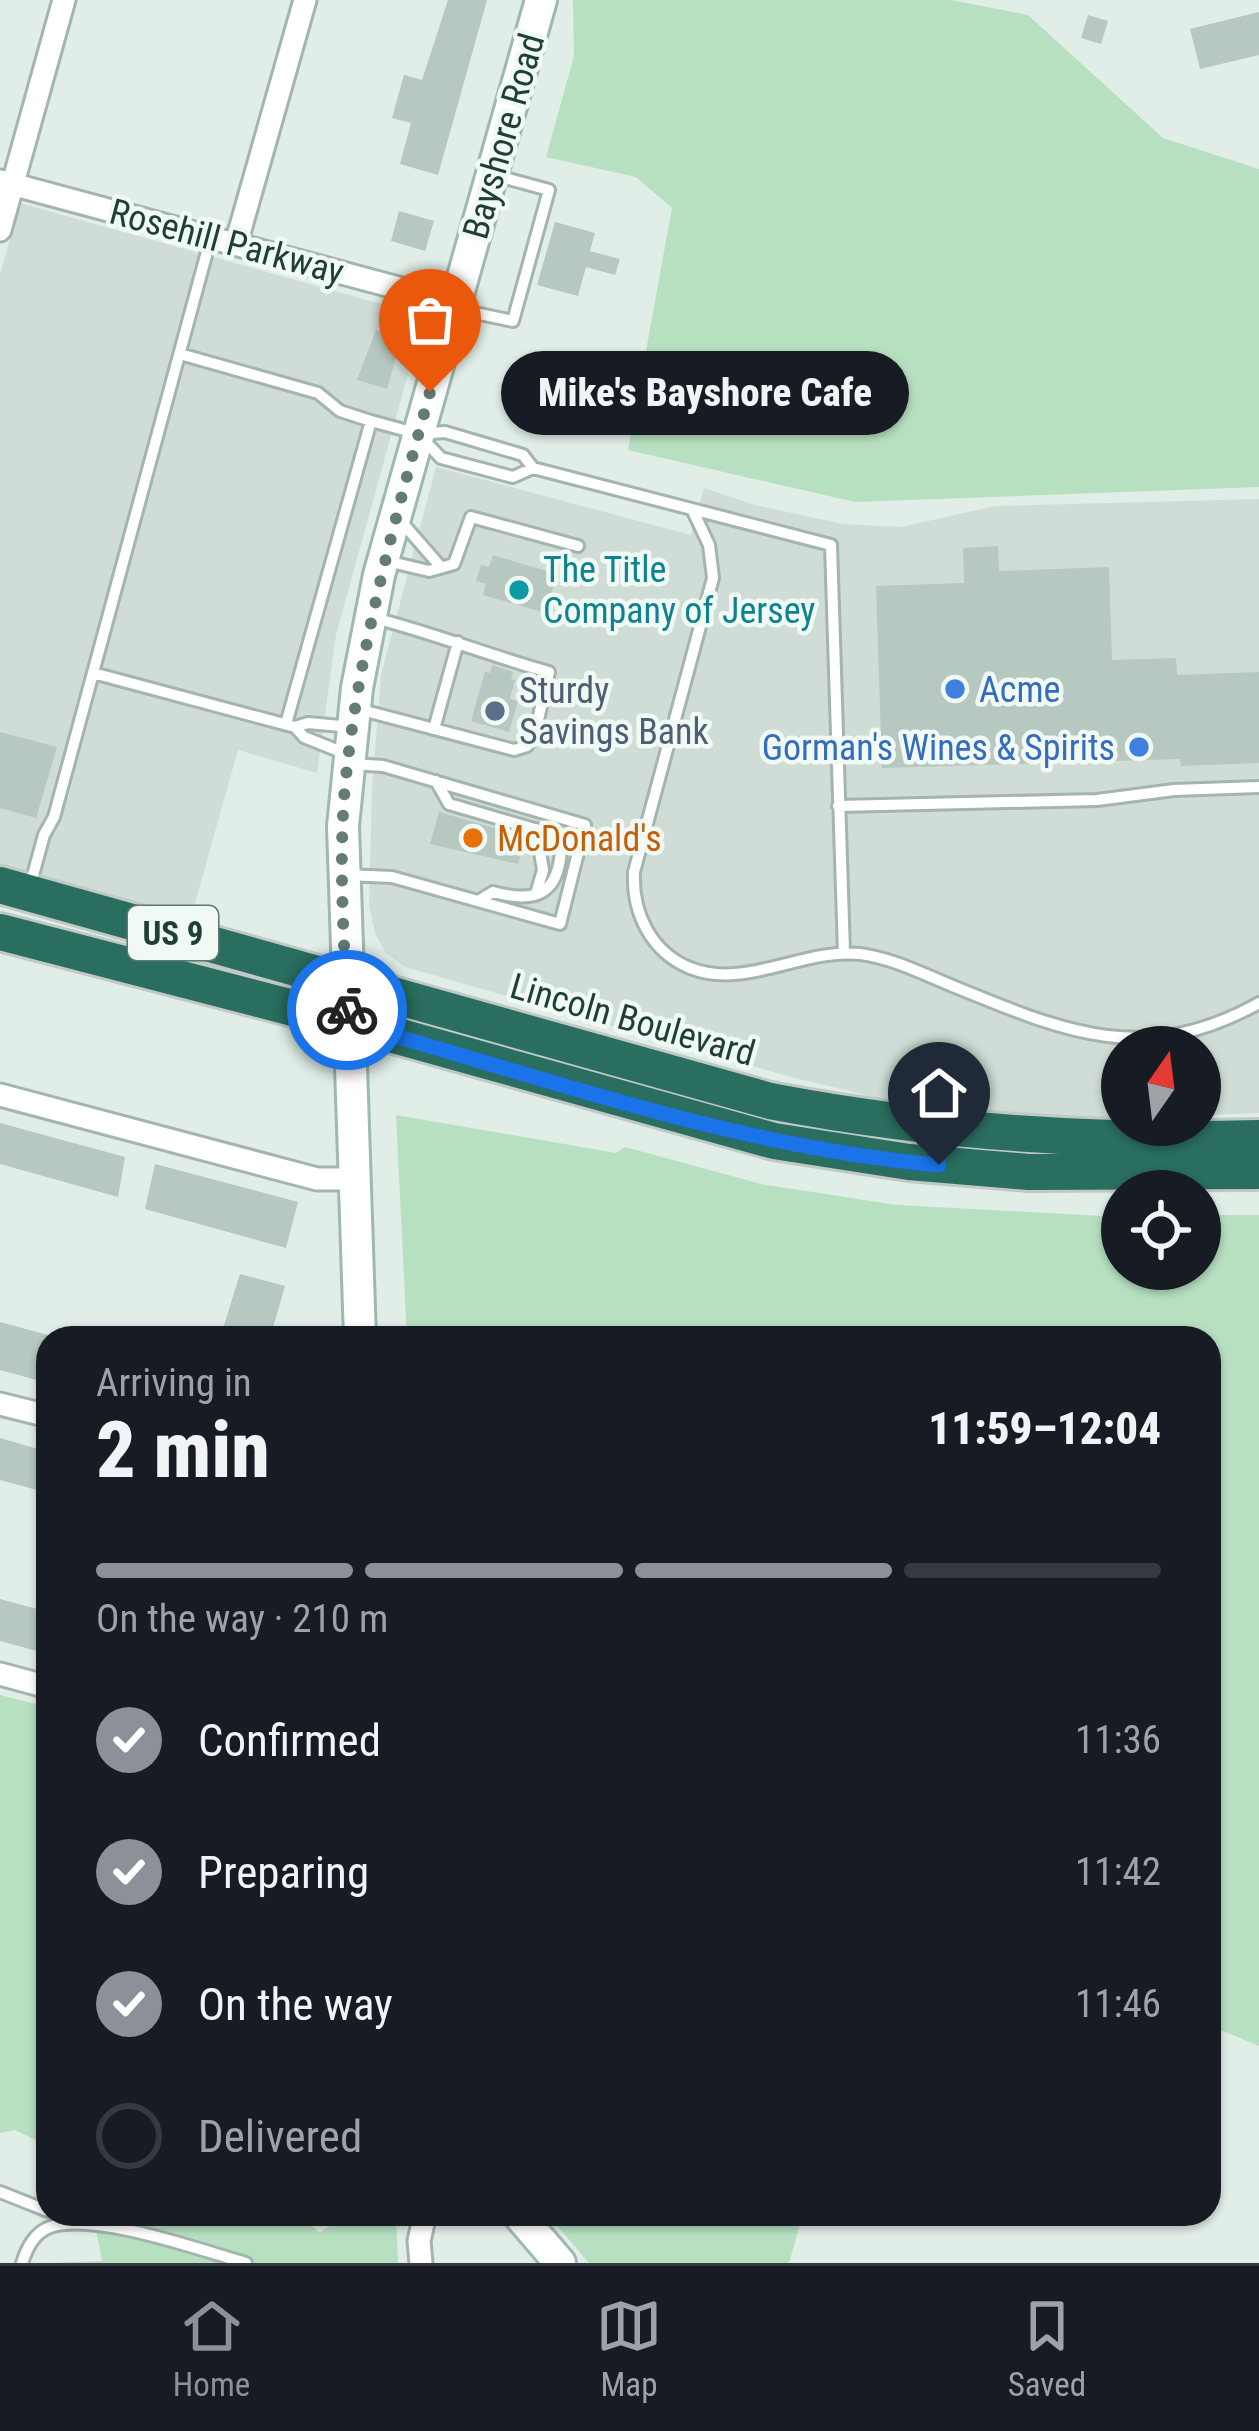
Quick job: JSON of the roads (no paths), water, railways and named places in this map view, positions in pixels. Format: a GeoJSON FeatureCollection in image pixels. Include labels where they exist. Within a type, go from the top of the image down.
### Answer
{"type":"FeatureCollection","features":[{"type":"Feature","properties":{"kind":"highway","name":"Lincoln Boulevard"},"geometry":{"type":"LineString","coordinates":[[14,889],[693,1082],[841,1115],[1019,1135],[1259,1138]]}},
{"type":"Feature","properties":{"kind":"highway","name":"US 9"},"geometry":{"type":"LineString","coordinates":[[0,932],[347,1022],[712,1126],[853,1155],[1028,1172],[1259,1171]]}},
{"type":"Feature","properties":{"kind":"main road","name":"Bayshore Road"},"geometry":{"type":"LineString","coordinates":[[359,1326],[343,875],[351,738],[383,560],[541,0]]}},
{"type":"Feature","properties":{"kind":"main road"},"geometry":{"type":"LineString","coordinates":[[528,2226],[560,2263]]}},
{"type":"Feature","properties":{"kind":"street"},"geometry":{"type":"LineString","coordinates":[[0,230],[6,182],[64,0]]}},
{"type":"Feature","properties":{"kind":"street"},"geometry":{"type":"LineString","coordinates":[[236,244],[304,0]]}},
{"type":"Feature","properties":{"kind":"street","name":"Rosehill Parkway"},"geometry":{"type":"LineString","coordinates":[[6,182],[454,305]]}},
{"type":"Feature","properties":{"kind":"street"},"geometry":{"type":"LineString","coordinates":[[0,1095],[317,1180],[353,1179]]}},
{"type":"Feature","properties":{"kind":"street"},"geometry":{"type":"LineString","coordinates":[[0,1403],[36,1413]]}},
{"type":"Feature","properties":{"kind":"street"},"geometry":{"type":"LineString","coordinates":[[0,1674],[36,1684]]}},
{"type":"Feature","properties":{"kind":"street"},"geometry":{"type":"LineString","coordinates":[[421,2263],[422,2226]]}},
{"type":"Feature","properties":{"kind":"lane"},"geometry":{"type":"LineString","coordinates":[[454,305],[513,321],[550,190],[493,174]]}},
{"type":"Feature","properties":{"kind":"lane"},"geometry":{"type":"LineString","coordinates":[[14,889],[54,817],[211,237]]}},
{"type":"Feature","properties":{"kind":"lane"},"geometry":{"type":"LineString","coordinates":[[180,354],[318,393],[340,411],[371,421],[418,434],[445,432],[523,455],[533,468],[831,545],[844,953]]}},
{"type":"Feature","properties":{"kind":"lane"},"geometry":{"type":"LineString","coordinates":[[290,726],[371,421]]}},
{"type":"Feature","properties":{"kind":"lane"},"geometry":{"type":"LineString","coordinates":[[418,434],[441,458],[513,477],[533,468]]}},
{"type":"Feature","properties":{"kind":"lane"},"geometry":{"type":"LineString","coordinates":[[693,511],[709,545],[713,578],[635,862],[634,895],[641,920],[655,942],[676,961],[711,974],[737,974],[802,957],[844,953],[900,964],[1042,1022],[1123,1038],[1182,1036],[1259,1003]]}},
{"type":"Feature","properties":{"kind":"lane"},"geometry":{"type":"LineString","coordinates":[[396,515],[440,566]]}},
{"type":"Feature","properties":{"kind":"lane"},"geometry":{"type":"LineString","coordinates":[[383,560],[429,571],[449,567],[459,559],[471,517],[578,546]]}},
{"type":"Feature","properties":{"kind":"lane"},"geometry":{"type":"LineString","coordinates":[[93,673],[290,726],[304,737],[351,738],[434,729],[514,750],[527,746],[535,733],[550,672],[370,617]]}},
{"type":"Feature","properties":{"kind":"lane"},"geometry":{"type":"LineString","coordinates":[[434,729],[458,642]]}},
{"type":"Feature","properties":{"kind":"lane"},"geometry":{"type":"LineString","coordinates":[[290,726],[308,723],[351,738],[383,766],[585,825],[560,924],[392,877],[343,875]]}},
{"type":"Feature","properties":{"kind":"lane"},"geometry":{"type":"LineString","coordinates":[[436,781],[448,804],[536,829],[554,838],[561,855],[551,884],[535,896],[521,899],[493,892],[478,902]]}},
{"type":"Feature","properties":{"kind":"lane"},"geometry":{"type":"LineString","coordinates":[[838,806],[1097,800],[1174,790],[1259,788]]}},
{"type":"Feature","properties":{"kind":"lane"},"geometry":{"type":"LineString","coordinates":[[535,896],[543,876],[536,829]]}},
{"type":"Feature","properties":{"kind":"lane"},"geometry":{"type":"LineString","coordinates":[[0,2192],[36,2206]]}},
{"type":"Feature","properties":{"kind":"lane"},"geometry":{"type":"LineString","coordinates":[[22,2263],[29,2243],[48,2227],[59,2226]]}},
{"type":"Feature","properties":{"kind":"lane"},"geometry":{"type":"LineString","coordinates":[[97,2226],[128,2230],[246,2263]]}},
{"type":"Feature","properties":{"kind":"place","name":"Mike's Bayshore Cafe"},"geometry":{"type":"Point","coordinates":[430,392]}},
{"type":"Feature","properties":{"kind":"place","name":"The Title Company of Jersey"},"geometry":{"type":"Point","coordinates":[519,590]}},
{"type":"Feature","properties":{"kind":"place","name":"Acme"},"geometry":{"type":"Point","coordinates":[955,689]}},
{"type":"Feature","properties":{"kind":"place","name":"Sturdy Savings Bank"},"geometry":{"type":"Point","coordinates":[495,711]}},
{"type":"Feature","properties":{"kind":"place","name":"Gorman's Wines & Spirits"},"geometry":{"type":"Point","coordinates":[1139,747]}},
{"type":"Feature","properties":{"kind":"place","name":"McDonald's"},"geometry":{"type":"Point","coordinates":[473,838]}}]}
